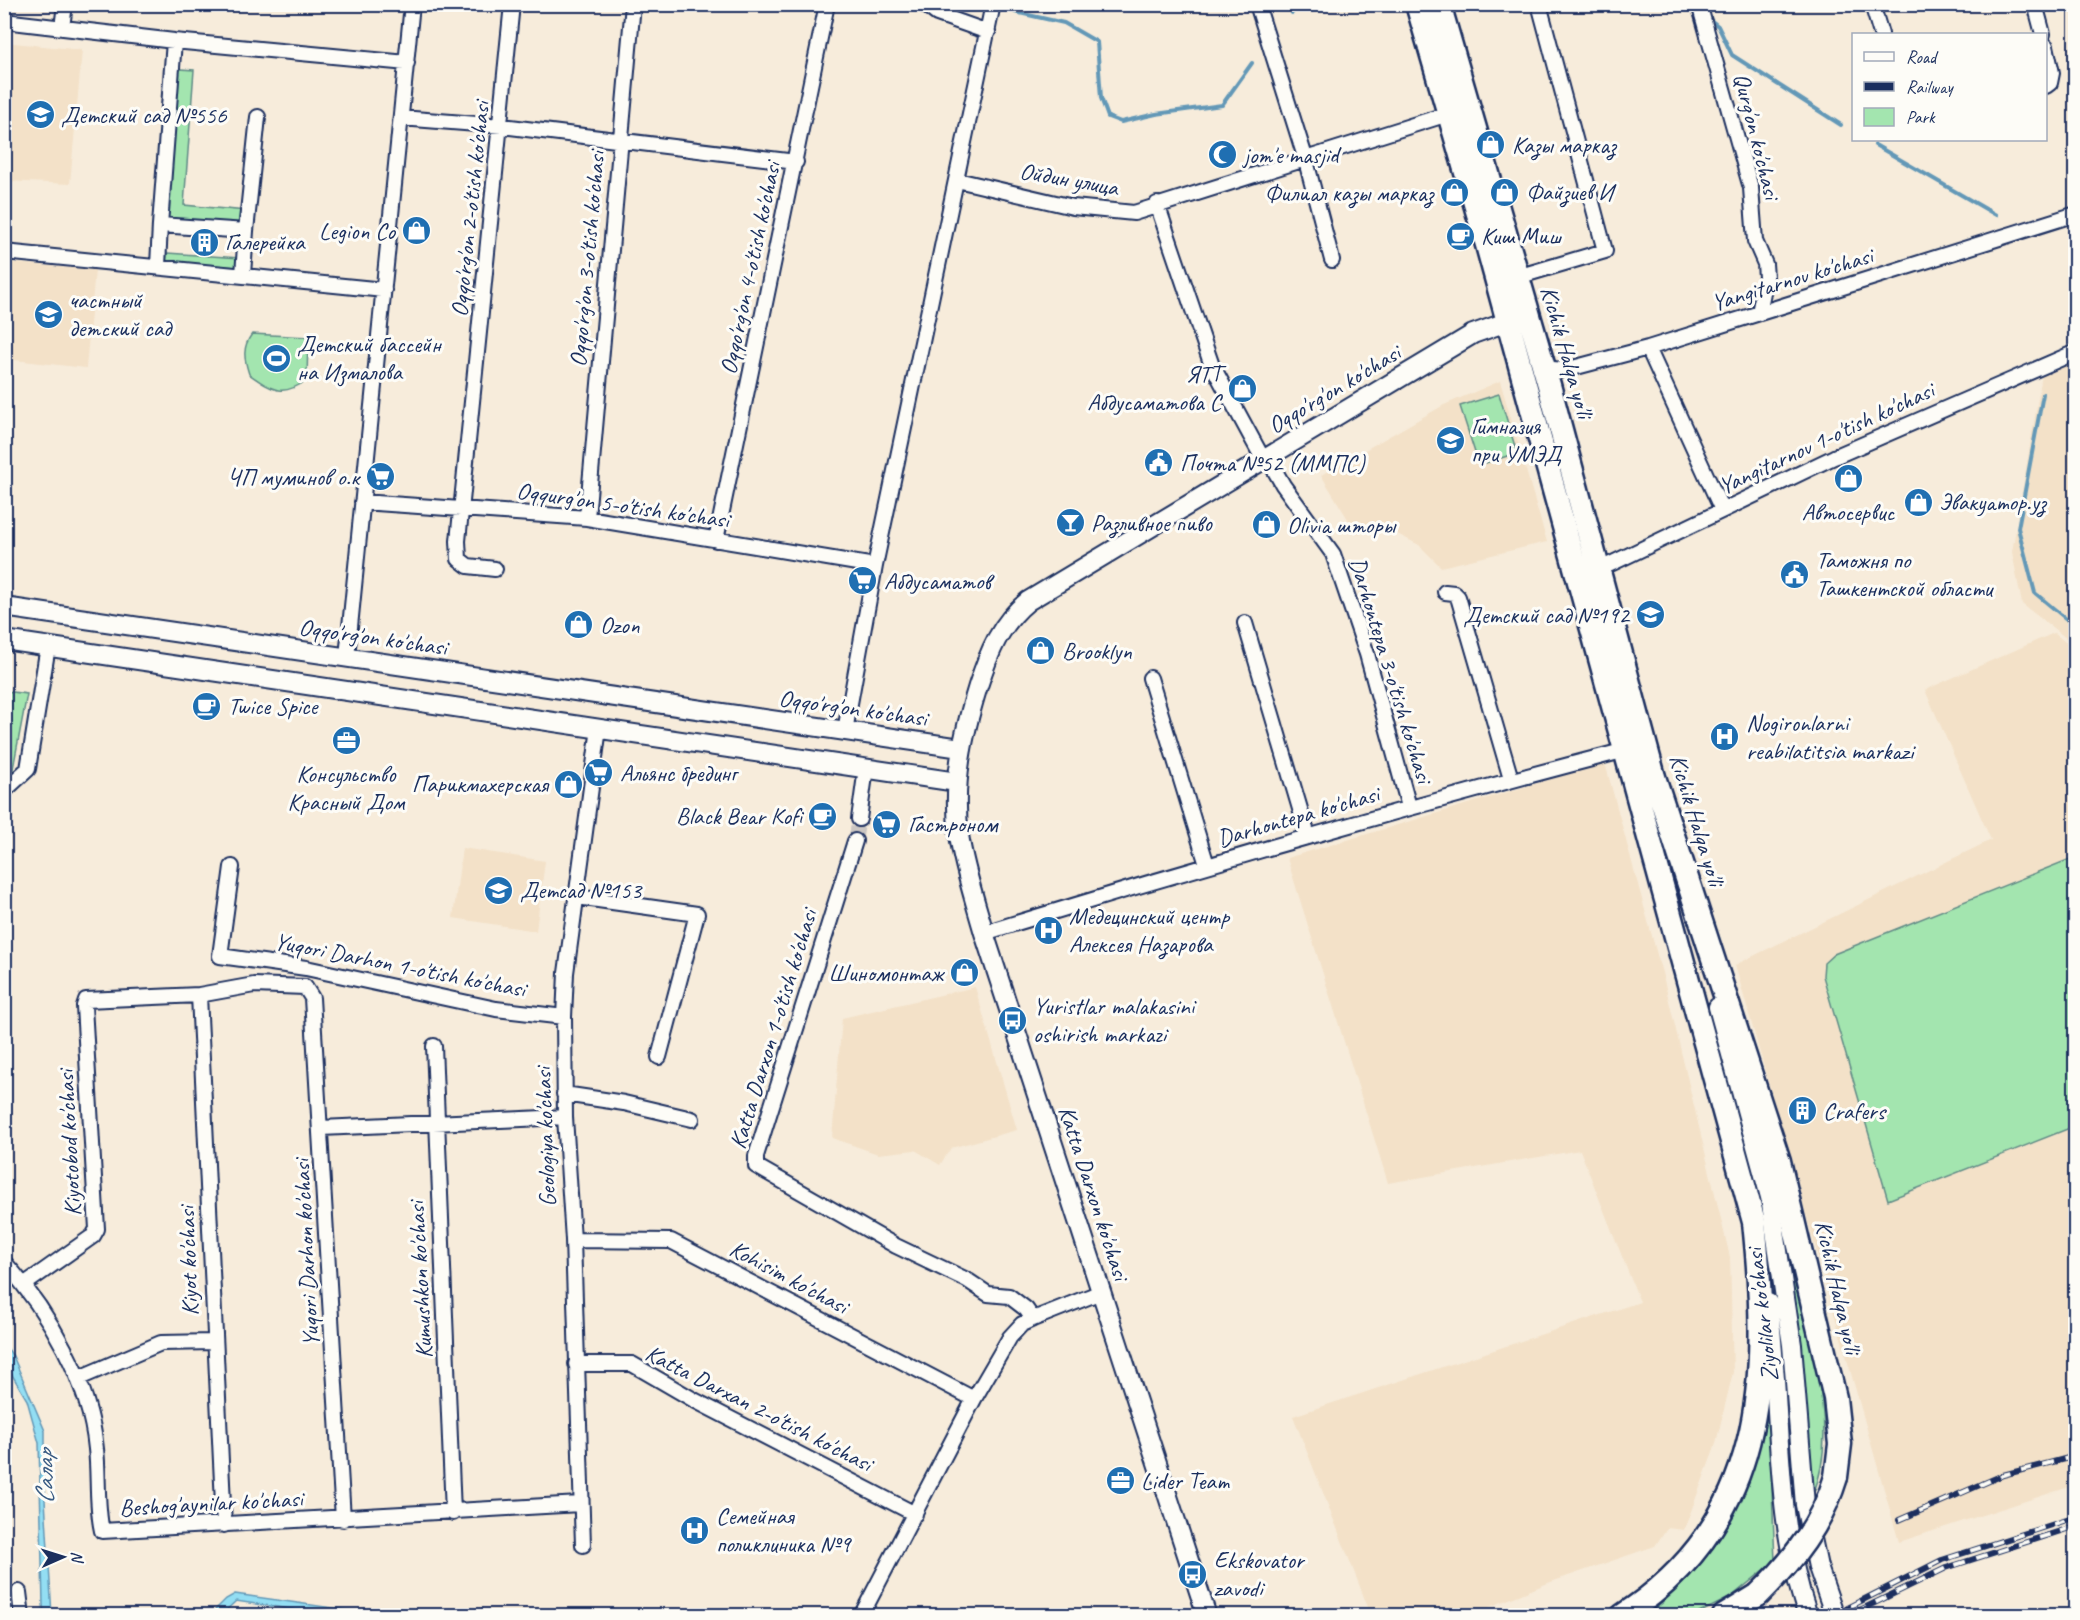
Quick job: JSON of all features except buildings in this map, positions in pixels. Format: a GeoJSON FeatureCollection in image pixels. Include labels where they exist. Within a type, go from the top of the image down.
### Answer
{"type":"FeatureCollection","features":[{"type":"Feature","properties":{"kind":"highway","name":"Kichik Halqa yo'li"},"geometry":{"type":"LineString","coordinates":[[1417,4],[1487,245],[1520,370],[1636,747],[1662,804],[1765,1113],[1791,1208],[1835,1398],[1840,1444],[1836,1477],[1820,1517],[1803,1545],[1758,1595],[1724,1616]]}},
{"type":"Feature","properties":{"kind":"highway","name":"Kichik Halqa yo'li"},"geometry":{"type":"LineString","coordinates":[[1439,4],[1544,368],[1598,570],[1636,747],[1754,1222],[1760,1288],[1760,1371],[1754,1420],[1738,1473],[1721,1514],[1693,1555],[1660,1587],[1622,1616]]}},
{"type":"Feature","properties":{"kind":"main road","name":"Oqqo'rg'on ko'chasi"},"geometry":{"type":"LineString","coordinates":[[4,607],[961,748],[993,643],[1012,614],[1039,592],[1473,334],[1528,315]]}},
{"type":"Feature","properties":{"kind":"main road"},"geometry":{"type":"LineString","coordinates":[[4,640],[957,782]]}},
{"type":"Feature","properties":{"kind":"main road"},"geometry":{"type":"LineString","coordinates":[[344,690],[347,657]]}},
{"type":"Feature","properties":{"kind":"main road"},"geometry":{"type":"LineString","coordinates":[[485,712],[489,678]]}},
{"type":"Feature","properties":{"kind":"main road","name":"Katta Darxon ko'chasi"},"geometry":{"type":"LineString","coordinates":[[961,748],[957,782],[959,836],[984,933],[1207,1616]]}},
{"type":"Feature","properties":{"kind":"main road","name":"Ziyolilar ko'chasi"},"geometry":{"type":"LineString","coordinates":[[1662,804],[1770,1197],[1791,1335],[1805,1505],[1818,1567],[1835,1616]]}},
{"type":"Feature","properties":{"kind":"main road","name":"Ziyolilar ko'chasi"},"geometry":{"type":"LineString","coordinates":[[1754,1222],[1773,1342],[1786,1526],[1795,1575],[1808,1616]]}},
{"type":"Feature","properties":{"kind":"street"},"geometry":{"type":"LineString","coordinates":[[62,28],[65,4]]}},
{"type":"Feature","properties":{"kind":"street"},"geometry":{"type":"LineString","coordinates":[[347,657],[412,4]]}},
{"type":"Feature","properties":{"kind":"street","name":"Oqqo'rg'on 2-o'tish ko'chasi"},"geometry":{"type":"LineString","coordinates":[[495,570],[468,566],[459,559],[512,4]]}},
{"type":"Feature","properties":{"kind":"street","name":"Oqqo'rg'on 3-o'tish ko'chasi"},"geometry":{"type":"LineString","coordinates":[[587,518],[633,4]]}},
{"type":"Feature","properties":{"kind":"street","name":"Oqqo'rg'on 4-o'tish ko'chasi"},"geometry":{"type":"LineString","coordinates":[[716,540],[827,4]]}},
{"type":"Feature","properties":{"kind":"street"},"geometry":{"type":"LineString","coordinates":[[924,4],[938,14],[988,32]]}},
{"type":"Feature","properties":{"kind":"street"},"geometry":{"type":"LineString","coordinates":[[845,731],[875,566],[993,4]]}},
{"type":"Feature","properties":{"kind":"street"},"geometry":{"type":"LineString","coordinates":[[1257,4],[1305,157],[1332,260]]}},
{"type":"Feature","properties":{"kind":"street"},"geometry":{"type":"LineString","coordinates":[[1517,277],[1605,251],[1539,4]]}},
{"type":"Feature","properties":{"kind":"street"},"geometry":{"type":"LineString","coordinates":[[1872,4],[1881,33]]}},
{"type":"Feature","properties":{"kind":"street"},"geometry":{"type":"LineString","coordinates":[[2035,4],[2043,33]]}},
{"type":"Feature","properties":{"kind":"street","name":"Qurg'on ko'chasi"},"geometry":{"type":"LineString","coordinates":[[1701,10],[1751,188],[1755,241],[1765,264],[1766,277],[1760,313]]}},
{"type":"Feature","properties":{"kind":"street"},"geometry":{"type":"LineString","coordinates":[[4,21],[174,41],[407,63]]}},
{"type":"Feature","properties":{"kind":"street"},"geometry":{"type":"LineString","coordinates":[[158,266],[174,41]]}},
{"type":"Feature","properties":{"kind":"street"},"geometry":{"type":"LineString","coordinates":[[2047,50],[2052,73],[2050,83],[2047,85]]}},
{"type":"Feature","properties":{"kind":"street","name":"Ойдин улица"},"geometry":{"type":"LineString","coordinates":[[957,180],[1073,207],[1134,213],[1305,157],[1448,114]]}},
{"type":"Feature","properties":{"kind":"street"},"geometry":{"type":"LineString","coordinates":[[243,275],[258,117]]}},
{"type":"Feature","properties":{"kind":"street"},"geometry":{"type":"LineString","coordinates":[[401,118],[502,126],[796,162]]}},
{"type":"Feature","properties":{"kind":"street","name":"Darhontepa 3-o'tish ko'chasi"},"geometry":{"type":"LineString","coordinates":[[1157,204],[1211,363],[1265,458],[1333,554],[1367,654],[1409,807]]}},
{"type":"Feature","properties":{"kind":"street","name":"Yangitarnov ko'chasi"},"geometry":{"type":"LineString","coordinates":[[1520,370],[1544,368],[1565,370],[1648,348],[2076,214]]}},
{"type":"Feature","properties":{"kind":"street"},"geometry":{"type":"LineString","coordinates":[[160,225],[246,231]]}},
{"type":"Feature","properties":{"kind":"street"},"geometry":{"type":"LineString","coordinates":[[4,252],[384,290]]}},
{"type":"Feature","properties":{"kind":"street"},"geometry":{"type":"LineString","coordinates":[[1648,348],[1722,510]]}},
{"type":"Feature","properties":{"kind":"street","name":"Yangitarnov 1-o'tish ko'chasi"},"geometry":{"type":"LineString","coordinates":[[1598,570],[1834,457],[2076,352]]}},
{"type":"Feature","properties":{"kind":"street","name":"Oqqurg'on 5-o'tish ko'chasi"},"geometry":{"type":"LineString","coordinates":[[362,502],[587,518],[875,566]]}},
{"type":"Feature","properties":{"kind":"street"},"geometry":{"type":"LineString","coordinates":[[1444,592],[1454,593],[1458,597],[1511,779]]}},
{"type":"Feature","properties":{"kind":"street"},"geometry":{"type":"LineString","coordinates":[[1245,623],[1308,836]]}},
{"type":"Feature","properties":{"kind":"street"},"geometry":{"type":"LineString","coordinates":[[4,791],[28,769],[48,646]]}},
{"type":"Feature","properties":{"kind":"street"},"geometry":{"type":"LineString","coordinates":[[1150,678],[1207,865]]}},
{"type":"Feature","properties":{"kind":"street","name":"Geologiya ko'chasi"},"geometry":{"type":"LineString","coordinates":[[583,1545],[573,1240],[564,1094],[564,1017],[566,973],[599,728]]}},
{"type":"Feature","properties":{"kind":"street","name":"Darhontepa ko'chasi"},"geometry":{"type":"LineString","coordinates":[[984,933],[1207,865],[1409,807],[1636,747]]}},
{"type":"Feature","properties":{"kind":"street"},"geometry":{"type":"LineString","coordinates":[[859,819],[866,768]]}},
{"type":"Feature","properties":{"kind":"street","name":"Katta Darxon 1-o'tish ko'chasi"},"geometry":{"type":"LineString","coordinates":[[855,841],[756,1156],[756,1166],[896,1246],[967,1280],[988,1294],[1009,1296],[1033,1319]]}},
{"type":"Feature","properties":{"kind":"street","name":"Yuqori Darhon 1-o'tish ko'chasi"},"geometry":{"type":"LineString","coordinates":[[232,867],[220,956],[306,968],[436,998],[564,1017]]}},
{"type":"Feature","properties":{"kind":"street"},"geometry":{"type":"LineString","coordinates":[[577,897],[697,914],[659,1057]]}},
{"type":"Feature","properties":{"kind":"street","name":"Yuqori Darhon 1-o'tish ko'chasi"},"geometry":{"type":"LineString","coordinates":[[87,1000],[199,995],[254,985],[304,987]]}},
{"type":"Feature","properties":{"kind":"street","name":"Yuqori Darhon ko'chasi"},"geometry":{"type":"LineString","coordinates":[[304,987],[312,998],[343,1519]]}},
{"type":"Feature","properties":{"kind":"street","name":"Kiyot ko'chasi"},"geometry":{"type":"LineString","coordinates":[[199,995],[224,1525]]}},
{"type":"Feature","properties":{"kind":"street","name":"Kiyotobod ko'chasi"},"geometry":{"type":"LineString","coordinates":[[25,1284],[93,1236],[97,1229],[84,1006],[87,1000]]}},
{"type":"Feature","properties":{"kind":"street","name":"Kumushkon ko'chasi"},"geometry":{"type":"LineString","coordinates":[[434,1046],[453,1512]]}},
{"type":"Feature","properties":{"kind":"street"},"geometry":{"type":"LineString","coordinates":[[564,1094],[624,1103],[693,1119]]}},
{"type":"Feature","properties":{"kind":"street"},"geometry":{"type":"LineString","coordinates":[[321,1128],[565,1117]]}},
{"type":"Feature","properties":{"kind":"street","name":"Kohisim ko'chasi"},"geometry":{"type":"LineString","coordinates":[[573,1240],[671,1241],[974,1399]]}},
{"type":"Feature","properties":{"kind":"street","name":"Beshog'aynilar ko'chasi"},"geometry":{"type":"LineString","coordinates":[[6,1266],[25,1284],[79,1378],[96,1446],[102,1531],[580,1504]]}},
{"type":"Feature","properties":{"kind":"street"},"geometry":{"type":"LineString","coordinates":[[861,1616],[974,1399],[1010,1337],[1022,1324],[1101,1292]]}},
{"type":"Feature","properties":{"kind":"street"},"geometry":{"type":"LineString","coordinates":[[79,1378],[161,1343],[214,1342]]}},
{"type":"Feature","properties":{"kind":"street","name":"Katta Darxan 2-o'tish ko'chasi"},"geometry":{"type":"LineString","coordinates":[[576,1364],[632,1365],[694,1400],[915,1514]]}},
{"type":"Feature","properties":{"kind":"street"},"geometry":{"type":"LineString","coordinates":[[19,1592],[21,1616]]}},
{"type":"Feature","properties":{"kind":"shaded area","name":"Детский сад №556"},"geometry":{"type":"Polygon","coordinates":[[[4,42],[82,50],[70,184],[5,181],[4,42]]]}},
{"type":"Feature","properties":{"kind":"shaded area","name":"частный детский сад"},"geometry":{"type":"Polygon","coordinates":[[[5,262],[95,270],[86,368],[5,359],[5,262]]]}},
{"type":"Feature","properties":{"kind":"shaded area"},"geometry":{"type":"Polygon","coordinates":[[[2075,361],[2075,645],[2022,604],[2012,552],[2042,375],[2075,361]]]}},
{"type":"Feature","properties":{"kind":"shaded area","name":"Гимназия при УМЭД"},"geometry":{"type":"Polygon","coordinates":[[[1500,381],[1547,542],[1441,567],[1419,545],[1383,527],[1357,534],[1321,475],[1444,405],[1500,381]]]}},
{"type":"Feature","properties":{"kind":"shaded area"},"geometry":{"type":"Polygon","coordinates":[[[2054,633],[2075,650],[2075,1485],[1899,1542],[1735,965],[1991,840],[1925,690],[2054,633]]]}},
{"type":"Feature","properties":{"kind":"shaded area"},"geometry":{"type":"Polygon","coordinates":[[[1605,763],[1665,984],[1730,1257],[1733,1372],[1715,1447],[1684,1530],[1667,1528],[1655,1546],[1548,1583],[1470,1615],[1371,1615],[1293,1416],[1640,1302],[1580,1150],[1388,1183],[1287,858],[1605,763]]]}},
{"type":"Feature","properties":{"kind":"shaded area","name":"Детсад №153"},"geometry":{"type":"Polygon","coordinates":[[[462,848],[545,861],[536,931],[453,918],[462,848]]]}},
{"type":"Feature","properties":{"kind":"shaded area"},"geometry":{"type":"Polygon","coordinates":[[[975,987],[1017,1130],[951,1148],[940,1165],[915,1150],[878,1154],[832,1138],[842,1018],[975,987]]]}},
{"type":"Feature","properties":{"kind":"green space"},"geometry":{"type":"Polygon","coordinates":[[[166,68],[194,70],[184,205],[246,211],[244,228],[155,222],[166,68]]]}},
{"type":"Feature","properties":{"kind":"green space"},"geometry":{"type":"Polygon","coordinates":[[[167,253],[240,258],[240,267],[166,263],[167,253]]]}},
{"type":"Feature","properties":{"kind":"green space"},"geometry":{"type":"Polygon","coordinates":[[[252,334],[308,337],[307,380],[291,389],[277,390],[249,374],[245,353],[252,334]]]}},
{"type":"Feature","properties":{"kind":"green space"},"geometry":{"type":"Polygon","coordinates":[[[1499,394],[1517,453],[1479,465],[1460,406],[1499,394]]]}},
{"type":"Feature","properties":{"kind":"green space"},"geometry":{"type":"Polygon","coordinates":[[[5,691],[27,694],[12,774],[5,780],[5,691]]]}},
{"type":"Feature","properties":{"kind":"green space"},"geometry":{"type":"Polygon","coordinates":[[[2075,857],[2075,1126],[1888,1200],[1823,976],[1824,963],[1834,954],[2075,857]]]}},
{"type":"Feature","properties":{"kind":"green space"},"geometry":{"type":"Polygon","coordinates":[[[1790,1262],[1812,1349],[1823,1410],[1824,1439],[1821,1468],[1813,1494],[1804,1372],[1790,1262]]]}},
{"type":"Feature","properties":{"kind":"green space"},"geometry":{"type":"Polygon","coordinates":[[[1766,1396],[1768,1396],[1775,1561],[1731,1597],[1695,1615],[1647,1616],[1697,1568],[1716,1544],[1730,1519],[1742,1493],[1751,1464],[1766,1396]]]}},
{"type":"Feature","properties":{"kind":"water","name":"Салар"},"geometry":{"type":"Polygon","coordinates":[[[5,1345],[13,1356],[45,1431],[45,1500],[52,1615],[44,1615],[43,1604],[39,1443],[27,1400],[5,1363],[5,1345]]]}},
{"type":"Feature","properties":{"kind":"water"},"geometry":{"type":"Polygon","coordinates":[[[235,1594],[381,1615],[331,1615],[236,1601],[221,1615],[210,1615],[226,1599],[235,1594]]]}},
{"type":"Feature","properties":{"kind":"waterway"},"geometry":{"type":"LineString","coordinates":[[1292,13],[1297,4]]}},
{"type":"Feature","properties":{"kind":"waterway"},"geometry":{"type":"LineString","coordinates":[[1015,12],[1064,23],[1097,42],[1101,98],[1108,117],[1121,122],[1156,114],[1222,105],[1252,63]]}},
{"type":"Feature","properties":{"kind":"waterway"},"geometry":{"type":"LineString","coordinates":[[1707,17],[1718,26],[1732,55],[1841,125]]}},
{"type":"Feature","properties":{"kind":"waterway"},"geometry":{"type":"LineString","coordinates":[[1875,145],[1996,215]]}},
{"type":"Feature","properties":{"kind":"waterway"},"geometry":{"type":"LineString","coordinates":[[2043,394],[2018,528],[2035,593],[2076,627]]}},
{"type":"Feature","properties":{"kind":"tunnel"},"geometry":{"type":"LineString","coordinates":[[855,841],[859,819]]}},
{"type":"Feature","properties":{"kind":"railway"},"geometry":{"type":"LineString","coordinates":[[1899,1520],[2003,1475],[2076,1456]]}},
{"type":"Feature","properties":{"kind":"railway"},"geometry":{"type":"LineString","coordinates":[[1831,1616],[1942,1560],[2076,1517]]}},
{"type":"Feature","properties":{"kind":"railway"},"geometry":{"type":"LineString","coordinates":[[1856,1612],[1946,1568],[2076,1526]]}},
{"type":"Feature","properties":{"kind":"place","name":"Детский сад №556"},"geometry":{"type":"Point","coordinates":[40,115]}},
{"type":"Feature","properties":{"kind":"place","name":"Казы марказ"},"geometry":{"type":"Point","coordinates":[1491,145]}},
{"type":"Feature","properties":{"kind":"place","name":"jom'e masjid"},"geometry":{"type":"Point","coordinates":[1223,155]}},
{"type":"Feature","properties":{"kind":"place","name":"Файзиев И"},"geometry":{"type":"Point","coordinates":[1505,192]}},
{"type":"Feature","properties":{"kind":"place","name":"Филиал казы марказ"},"geometry":{"type":"Point","coordinates":[1454,193]}},
{"type":"Feature","properties":{"kind":"place","name":"Legion Co"},"geometry":{"type":"Point","coordinates":[416,231]}},
{"type":"Feature","properties":{"kind":"place","name":"Киш Миш"},"geometry":{"type":"Point","coordinates":[1460,236]}},
{"type":"Feature","properties":{"kind":"place","name":"Галерейка"},"geometry":{"type":"Point","coordinates":[204,242]}},
{"type":"Feature","properties":{"kind":"place","name":"частный детский сад"},"geometry":{"type":"Point","coordinates":[48,314]}},
{"type":"Feature","properties":{"kind":"place","name":"Детский бассейн на Измалова"},"geometry":{"type":"Point","coordinates":[276,358]}},
{"type":"Feature","properties":{"kind":"place","name":"ЯТТ Абдусаматова С"},"geometry":{"type":"Point","coordinates":[1242,388]}},
{"type":"Feature","properties":{"kind":"place","name":"Гимназия при УМЭД"},"geometry":{"type":"Point","coordinates":[1450,440]}},
{"type":"Feature","properties":{"kind":"place","name":"Почта №52 (ММПС)"},"geometry":{"type":"Point","coordinates":[1159,463]}},
{"type":"Feature","properties":{"kind":"place","name":"ЧП муминов о.к"},"geometry":{"type":"Point","coordinates":[380,477]}},
{"type":"Feature","properties":{"kind":"place","name":"Автосервис"},"geometry":{"type":"Point","coordinates":[1848,479]}},
{"type":"Feature","properties":{"kind":"place","name":"Эвакуатор.уз"},"geometry":{"type":"Point","coordinates":[1918,502]}},
{"type":"Feature","properties":{"kind":"place","name":"Разливное пиво"},"geometry":{"type":"Point","coordinates":[1070,523]}},
{"type":"Feature","properties":{"kind":"place","name":"Olivia шторы"},"geometry":{"type":"Point","coordinates":[1266,525]}},
{"type":"Feature","properties":{"kind":"place","name":"Таможня по Ташкентской области"},"geometry":{"type":"Point","coordinates":[1795,574]}},
{"type":"Feature","properties":{"kind":"place","name":"Абдусаматов"},"geometry":{"type":"Point","coordinates":[863,581]}},
{"type":"Feature","properties":{"kind":"place","name":"Детский сад №192"},"geometry":{"type":"Point","coordinates":[1650,615]}},
{"type":"Feature","properties":{"kind":"place","name":"Ozon"},"geometry":{"type":"Point","coordinates":[579,625]}},
{"type":"Feature","properties":{"kind":"place","name":"Brooklyn"},"geometry":{"type":"Point","coordinates":[1041,651]}},
{"type":"Feature","properties":{"kind":"place","name":"Twice Spice"},"geometry":{"type":"Point","coordinates":[207,706]}},
{"type":"Feature","properties":{"kind":"place","name":"Nogironlarni reabilatitsia markazi"},"geometry":{"type":"Point","coordinates":[1725,737]}},
{"type":"Feature","properties":{"kind":"place","name":"Консульство Красный Дом"},"geometry":{"type":"Point","coordinates":[346,741]}},
{"type":"Feature","properties":{"kind":"place","name":"Альянс брединг"},"geometry":{"type":"Point","coordinates":[599,773]}},
{"type":"Feature","properties":{"kind":"place","name":"Парикмахерская"},"geometry":{"type":"Point","coordinates":[569,784]}},
{"type":"Feature","properties":{"kind":"place","name":"Black Bear Kofi"},"geometry":{"type":"Point","coordinates":[823,816]}},
{"type":"Feature","properties":{"kind":"place","name":"Гастроном"},"geometry":{"type":"Point","coordinates":[887,824]}},
{"type":"Feature","properties":{"kind":"place","name":"Детсад №153"},"geometry":{"type":"Point","coordinates":[499,890]}},
{"type":"Feature","properties":{"kind":"place","name":"Медецинский центр Алексея Назарова"},"geometry":{"type":"Point","coordinates":[1048,930]}},
{"type":"Feature","properties":{"kind":"place","name":"Шиномонтаж"},"geometry":{"type":"Point","coordinates":[964,973]}},
{"type":"Feature","properties":{"kind":"place","name":"Yuristlar malakasini oshirish markazi"},"geometry":{"type":"Point","coordinates":[1012,1020]}},
{"type":"Feature","properties":{"kind":"place","name":"Crafers"},"geometry":{"type":"Point","coordinates":[1802,1111]}},
{"type":"Feature","properties":{"kind":"place","name":"Lider Team"},"geometry":{"type":"Point","coordinates":[1120,1481]}},
{"type":"Feature","properties":{"kind":"place","name":"Семейная поликлиника №9"},"geometry":{"type":"Point","coordinates":[695,1530]}},
{"type":"Feature","properties":{"kind":"place","name":"Ekskovator zavodi"},"geometry":{"type":"Point","coordinates":[1193,1574]}}]}
